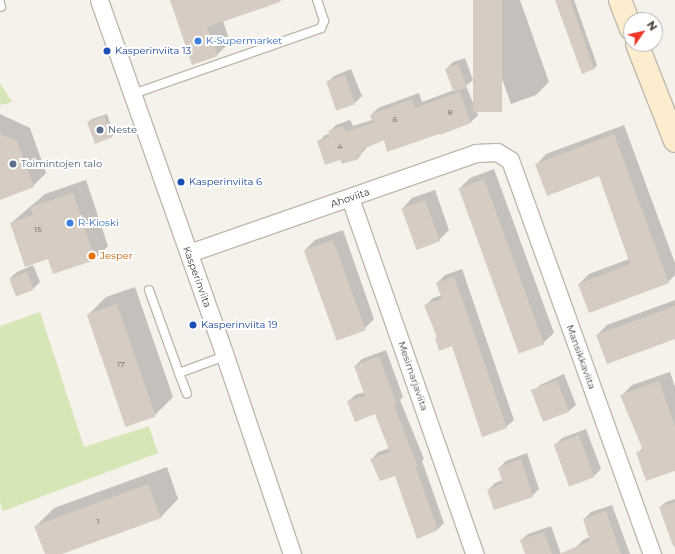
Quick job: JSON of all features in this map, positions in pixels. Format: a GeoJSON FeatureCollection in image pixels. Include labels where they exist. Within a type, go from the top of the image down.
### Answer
{"type":"FeatureCollection","features":[{"type":"Feature","properties":{"kind":"main road"},"geometry":{"type":"LineString","coordinates":[[620,0],[625,12]]}},
{"type":"Feature","properties":{"kind":"main road"},"geometry":{"type":"LineString","coordinates":[[640,52],[675,141]]}},
{"type":"Feature","properties":{"kind":"street","name":"Kasperinviita"},"geometry":{"type":"LineString","coordinates":[[99,0],[226,356],[292,554]]}},
{"type":"Feature","properties":{"kind":"street","name":"Ahoviita"},"geometry":{"type":"LineString","coordinates":[[189,253],[476,153],[497,152],[510,160]]}},
{"type":"Feature","properties":{"kind":"street","name":"Mansikkaviita"},"geometry":{"type":"LineString","coordinates":[[510,160],[652,554]]}},
{"type":"Feature","properties":{"kind":"street","name":"Mesimarjaviita"},"geometry":{"type":"LineString","coordinates":[[350,198],[475,554]]}},
{"type":"Feature","properties":{"kind":"lane"},"geometry":{"type":"LineString","coordinates":[[133,94],[321,28],[324,21],[317,0]]}},
{"type":"Feature","properties":{"kind":"lane"},"geometry":{"type":"LineString","coordinates":[[149,290],[186,394]]}},
{"type":"Feature","properties":{"kind":"lane"},"geometry":{"type":"LineString","coordinates":[[179,373],[226,356]]}},
{"type":"Feature","properties":{"kind":"green space"},"geometry":{"type":"Polygon","coordinates":[[[0,83],[12,102],[0,105],[0,83]]]}},
{"type":"Feature","properties":{"kind":"green space"},"geometry":{"type":"Polygon","coordinates":[[[40,312],[84,447],[149,426],[158,453],[3,511],[0,502],[0,326],[40,312]]]}},
{"type":"Feature","properties":{"kind":"building","name":"K-Supermarket"},"geometry":{"type":"Polygon","coordinates":[[[170,0],[279,0],[280,2],[207,27],[218,56],[192,65],[170,0]]]}},
{"type":"Feature","properties":{"kind":"building"},"geometry":{"type":"Polygon","coordinates":[[[473,0],[502,0],[502,112],[473,112],[473,0]]]}},
{"type":"Feature","properties":{"kind":"building"},"geometry":{"type":"Polygon","coordinates":[[[555,0],[570,0],[594,69],[582,74],[555,0]]]}},
{"type":"Feature","properties":{"kind":"building"},"geometry":{"type":"Polygon","coordinates":[[[458,64],[467,87],[454,92],[445,69],[458,64]]]}},
{"type":"Feature","properties":{"kind":"building"},"geometry":{"type":"Polygon","coordinates":[[[345,75],[355,104],[336,111],[326,82],[345,75]]]}},
{"type":"Feature","properties":{"kind":"building"},"geometry":{"type":"Polygon","coordinates":[[[460,92],[471,123],[440,135],[439,134],[387,152],[384,140],[361,150],[362,153],[357,155],[359,159],[342,164],[340,160],[325,165],[317,141],[330,137],[328,131],[343,126],[346,132],[373,123],[370,115],[412,99],[415,108],[460,92]]]}},
{"type":"Feature","properties":{"kind":"building","name":"Neste"},"geometry":{"type":"Polygon","coordinates":[[[104,116],[112,138],[95,144],[87,122],[104,116]]]}},
{"type":"Feature","properties":{"kind":"building","name":"Toimintojen talo"},"geometry":{"type":"Polygon","coordinates":[[[0,134],[17,141],[34,187],[0,200],[0,134]]]}},
{"type":"Feature","properties":{"kind":"building"},"geometry":{"type":"Polygon","coordinates":[[[614,134],[669,283],[589,313],[578,284],[630,264],[599,176],[547,196],[535,164],[614,134]]]}},
{"type":"Feature","properties":{"kind":"building"},"geometry":{"type":"Polygon","coordinates":[[[484,179],[544,344],[519,354],[459,188],[484,179]]]}},
{"type":"Feature","properties":{"kind":"building"},"geometry":{"type":"Polygon","coordinates":[[[73,193],[95,260],[53,274],[48,259],[25,267],[10,223],[33,215],[30,207],[73,193]]]}},
{"type":"Feature","properties":{"kind":"building"},"geometry":{"type":"Polygon","coordinates":[[[425,200],[440,241],[417,250],[402,209],[425,200]]]}},
{"type":"Feature","properties":{"kind":"building"},"geometry":{"type":"Polygon","coordinates":[[[333,240],[366,330],[337,341],[304,251],[333,240]]]}},
{"type":"Feature","properties":{"kind":"building"},"geometry":{"type":"Polygon","coordinates":[[[27,272],[34,290],[16,297],[9,279],[27,272]]]}},
{"type":"Feature","properties":{"kind":"building"},"geometry":{"type":"Polygon","coordinates":[[[454,276],[507,428],[482,437],[452,346],[439,351],[435,338],[437,337],[424,305],[442,299],[436,283],[454,276]]]}},
{"type":"Feature","properties":{"kind":"building"},"geometry":{"type":"Polygon","coordinates":[[[117,304],[156,417],[125,427],[87,314],[117,304]]]}},
{"type":"Feature","properties":{"kind":"building"},"geometry":{"type":"Polygon","coordinates":[[[675,306],[675,339],[607,364],[596,335],[675,306]]]}},
{"type":"Feature","properties":{"kind":"building"},"geometry":{"type":"Polygon","coordinates":[[[379,356],[397,405],[394,406],[418,467],[416,468],[438,530],[417,539],[395,476],[380,481],[370,459],[390,452],[375,414],[355,422],[347,401],[365,396],[354,366],[379,356]]]}},
{"type":"Feature","properties":{"kind":"building"},"geometry":{"type":"Polygon","coordinates":[[[557,380],[569,412],[543,422],[531,390],[557,380]]]}},
{"type":"Feature","properties":{"kind":"building"},"geometry":{"type":"Polygon","coordinates":[[[659,381],[675,426],[675,471],[646,481],[636,452],[643,450],[620,395],[659,381]]]}},
{"type":"Feature","properties":{"kind":"building"},"geometry":{"type":"Polygon","coordinates":[[[579,435],[594,477],[569,487],[554,444],[579,435]]]}},
{"type":"Feature","properties":{"kind":"building"},"geometry":{"type":"Polygon","coordinates":[[[521,459],[533,497],[494,510],[487,490],[503,483],[498,468],[521,459]]]}},
{"type":"Feature","properties":{"kind":"building"},"geometry":{"type":"Polygon","coordinates":[[[148,484],[161,518],[62,554],[45,554],[34,526],[148,484]]]}},
{"type":"Feature","properties":{"kind":"building"},"geometry":{"type":"Polygon","coordinates":[[[675,502],[675,546],[673,546],[659,507],[675,502]]]}},
{"type":"Feature","properties":{"kind":"building"},"geometry":{"type":"Polygon","coordinates":[[[606,511],[621,554],[559,554],[590,541],[583,519],[606,511]]]}},
{"type":"Feature","properties":{"kind":"building"},"geometry":{"type":"Polygon","coordinates":[[[544,532],[552,554],[525,554],[520,540],[544,532]]]}},
{"type":"Feature","properties":{"kind":"place","name":"K-Supermarket"},"geometry":{"type":"Point","coordinates":[198,41]}},
{"type":"Feature","properties":{"kind":"place","name":"Kasperinviita 13"},"geometry":{"type":"Point","coordinates":[107,51]}},
{"type":"Feature","properties":{"kind":"place","name":"Neste"},"geometry":{"type":"Point","coordinates":[100,130]}},
{"type":"Feature","properties":{"kind":"place","name":"Toimintojen talo"},"geometry":{"type":"Point","coordinates":[13,164]}},
{"type":"Feature","properties":{"kind":"place","name":"Kasperinviita 6"},"geometry":{"type":"Point","coordinates":[181,182]}},
{"type":"Feature","properties":{"kind":"place","name":"R-Kioski"},"geometry":{"type":"Point","coordinates":[70,223]}},
{"type":"Feature","properties":{"kind":"place","name":"Jesper"},"geometry":{"type":"Point","coordinates":[92,256]}},
{"type":"Feature","properties":{"kind":"place","name":"Kasperinviita 19"},"geometry":{"type":"Point","coordinates":[193,325]}}]}
